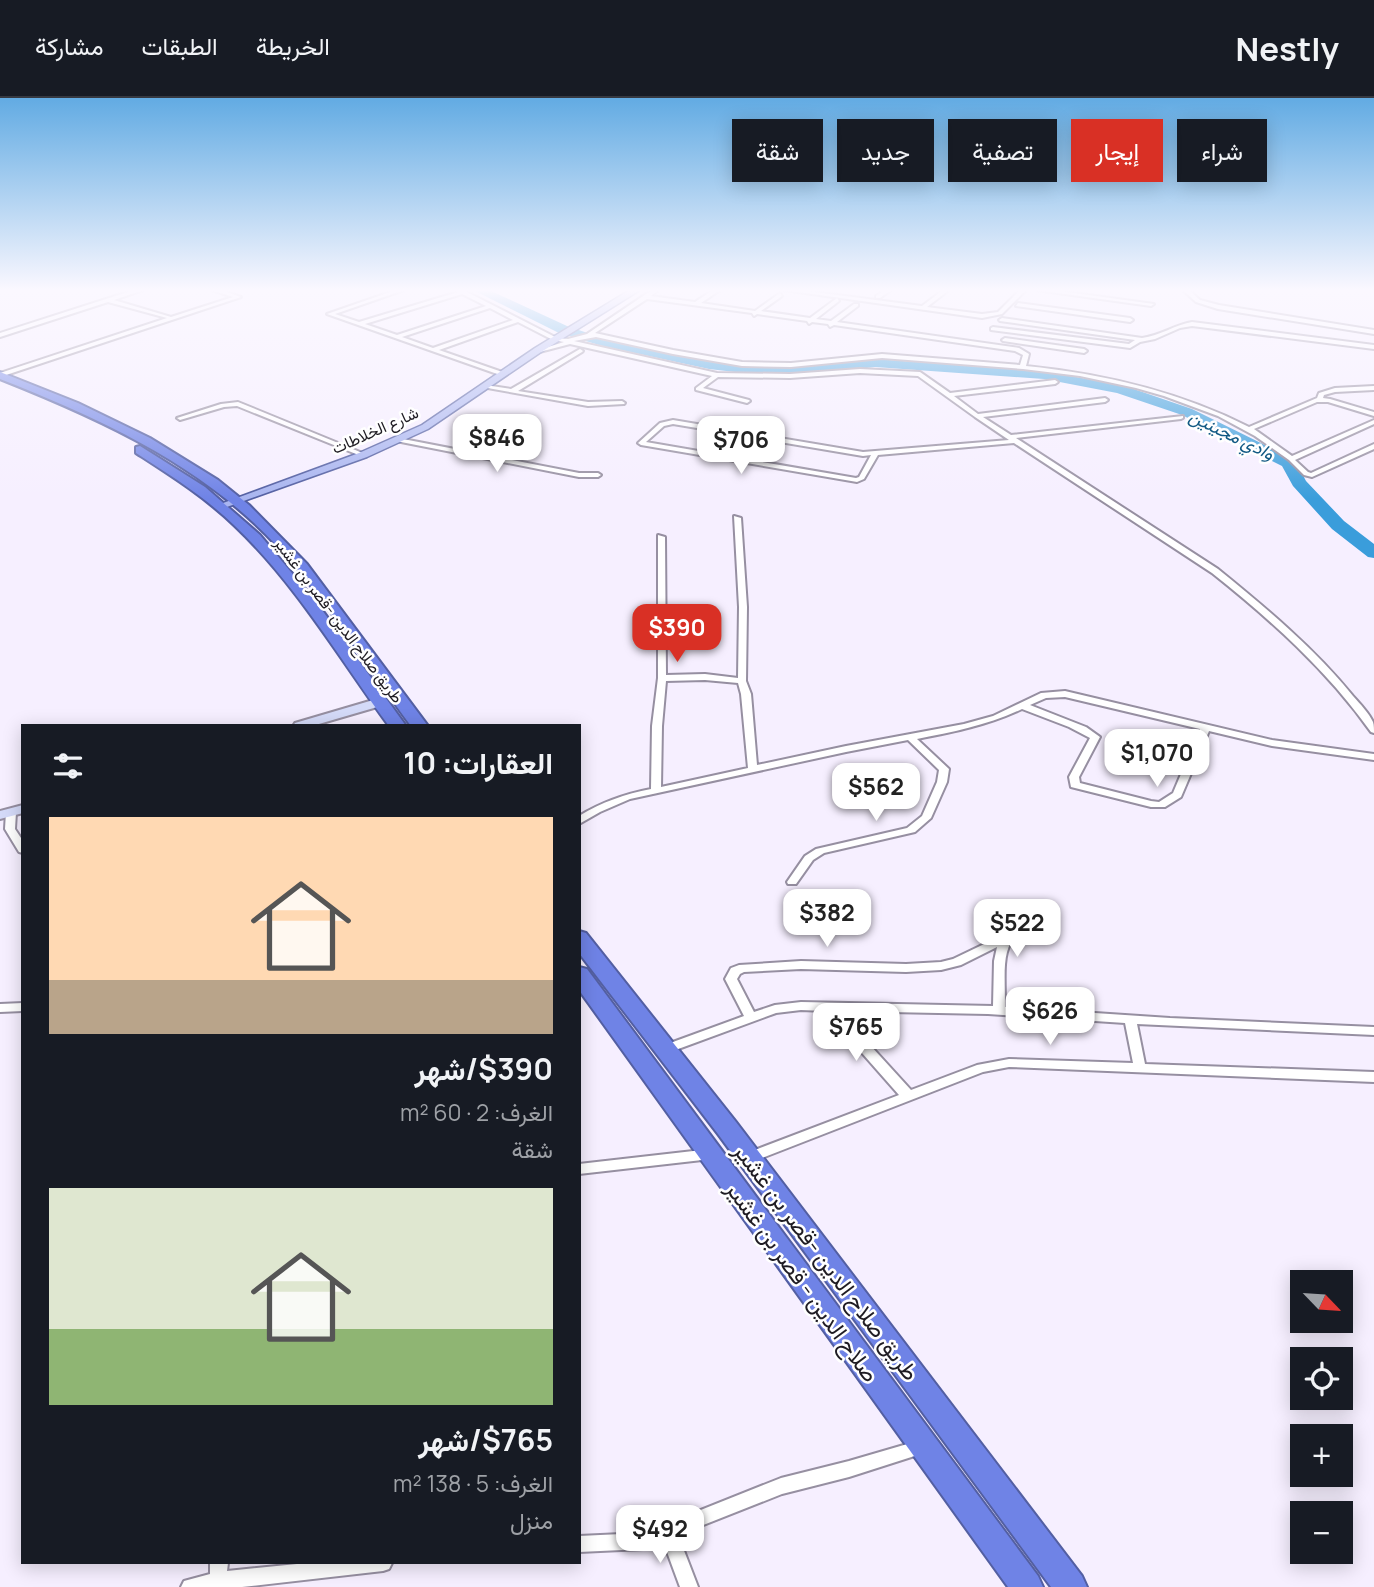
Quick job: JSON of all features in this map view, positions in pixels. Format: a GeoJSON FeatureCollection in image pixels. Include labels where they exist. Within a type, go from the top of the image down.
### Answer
{"type":"FeatureCollection","features":[{"type":"Feature","properties":{"kind":"highway","name":"طريق صلاح الدين -قصر بن غشير"},"geometry":{"type":"LineString","coordinates":[[0,374],[157,445],[221,489],[274,535],[309,575],[419,724]]}},
{"type":"Feature","properties":{"kind":"highway"},"geometry":{"type":"LineString","coordinates":[[0,385],[132,444],[191,482],[220,506],[255,538],[326,627],[396,724]]}},
{"type":"Feature","properties":{"kind":"highway"},"geometry":{"type":"LineString","coordinates":[[255,538],[274,535]]}},
{"type":"Feature","properties":{"kind":"highway","name":"طريق صلاح الدين -قصر بن غشير"},"geometry":{"type":"LineString","coordinates":[[581,940],[749,1158],[1071,1587]]}},
{"type":"Feature","properties":{"kind":"highway","name":"صلاح الدين - قصر بن غشير"},"geometry":{"type":"LineString","coordinates":[[581,977],[1027,1587]]}},
{"type":"Feature","properties":{"kind":"main road","name":"شارع الخلاطات"},"geometry":{"type":"LineString","coordinates":[[220,506],[363,455],[425,427],[524,359]]}},
{"type":"Feature","properties":{"kind":"main road"},"geometry":{"type":"LineString","coordinates":[[221,489],[245,493],[265,490]]}},
{"type":"Feature","properties":{"kind":"main road"},"geometry":{"type":"LineString","coordinates":[[248,514],[257,497],[265,490]]}},
{"type":"Feature","properties":{"kind":"main road"},"geometry":{"type":"LineString","coordinates":[[306,724],[380,702]]}},
{"type":"Feature","properties":{"kind":"street"},"geometry":{"type":"LineString","coordinates":[[0,374],[43,359]]}},
{"type":"Feature","properties":{"kind":"street"},"geometry":{"type":"LineString","coordinates":[[462,359],[503,373]]}},
{"type":"Feature","properties":{"kind":"street"},"geometry":{"type":"LineString","coordinates":[[514,390],[566,359]]}},
{"type":"Feature","properties":{"kind":"street"},"geometry":{"type":"LineString","coordinates":[[656,359],[717,375],[790,376],[860,371],[924,375],[977,416],[1232,584],[1326,672],[1374,730]]}},
{"type":"Feature","properties":{"kind":"street"},"geometry":{"type":"LineString","coordinates":[[718,359],[742,364],[791,365],[847,359]]}},
{"type":"Feature","properties":{"kind":"street"},"geometry":{"type":"LineString","coordinates":[[927,359],[1074,372],[1117,382],[1216,414],[1249,429],[1291,459],[1306,474],[1312,475],[1374,446]]}},
{"type":"Feature","properties":{"kind":"street"},"geometry":{"type":"LineString","coordinates":[[1023,367],[1026,359]]}},
{"type":"Feature","properties":{"kind":"street"},"geometry":{"type":"LineString","coordinates":[[717,375],[698,389],[747,401]]}},
{"type":"Feature","properties":{"kind":"street"},"geometry":{"type":"LineString","coordinates":[[951,396],[1055,382]]}},
{"type":"Feature","properties":{"kind":"street"},"geometry":{"type":"LineString","coordinates":[[485,387],[588,404],[622,403]]}},
{"type":"Feature","properties":{"kind":"street"},"geometry":{"type":"LineString","coordinates":[[1319,400],[1321,394],[1330,391],[1374,388]]}},
{"type":"Feature","properties":{"kind":"street"},"geometry":{"type":"LineString","coordinates":[[977,416],[1105,400]]}},
{"type":"Feature","properties":{"kind":"street"},"geometry":{"type":"LineString","coordinates":[[1249,429],[1319,400],[1374,414]]}},
{"type":"Feature","properties":{"kind":"street"},"geometry":{"type":"LineString","coordinates":[[180,418],[223,405],[239,404],[363,455]]}},
{"type":"Feature","properties":{"kind":"street"},"geometry":{"type":"LineString","coordinates":[[874,454],[862,478],[857,480],[641,443],[662,424],[673,422],[874,454],[1181,417]]}},
{"type":"Feature","properties":{"kind":"street"},"geometry":{"type":"LineString","coordinates":[[1291,459],[1374,422]]}},
{"type":"Feature","properties":{"kind":"street"},"geometry":{"type":"LineString","coordinates":[[398,440],[579,475],[598,475]]}},
{"type":"Feature","properties":{"kind":"street"},"geometry":{"type":"LineString","coordinates":[[737,518],[743,607],[742,681],[746,694],[753,770]]}},
{"type":"Feature","properties":{"kind":"street"},"geometry":{"type":"LineString","coordinates":[[656,791],[657,726],[662,678],[661,537]]}},
{"type":"Feature","properties":{"kind":"street"},"geometry":{"type":"LineString","coordinates":[[662,678],[705,677],[742,681]]}},
{"type":"Feature","properties":{"kind":"street"},"geometry":{"type":"LineString","coordinates":[[581,820],[612,803],[656,791],[996,718],[1051,694],[1065,694],[1205,728],[1311,749],[1374,757]]}},
{"type":"Feature","properties":{"kind":"street"},"geometry":{"type":"LineString","coordinates":[[1021,705],[1056,721],[1091,731],[1095,737],[1074,776],[1075,785],[1151,804],[1161,805],[1177,795],[1205,728]]}},
{"type":"Feature","properties":{"kind":"street"},"geometry":{"type":"LineString","coordinates":[[792,882],[801,866],[820,851],[911,831],[926,818],[942,782],[944,769],[911,738]]}},
{"type":"Feature","properties":{"kind":"street"},"geometry":{"type":"LineString","coordinates":[[11,812],[10,830],[21,847]]}},
{"type":"Feature","properties":{"kind":"street"},"geometry":{"type":"LineString","coordinates":[[999,1011],[999,962],[1008,937],[1017,924],[1051,914]]}},
{"type":"Feature","properties":{"kind":"street"},"geometry":{"type":"LineString","coordinates":[[751,1017],[731,979],[735,971],[743,968],[801,965],[906,968],[941,966],[957,962],[1008,937]]}},
{"type":"Feature","properties":{"kind":"street"},"geometry":{"type":"LineString","coordinates":[[828,1006],[909,1097]]}},
{"type":"Feature","properties":{"kind":"street"},"geometry":{"type":"LineString","coordinates":[[666,1049],[775,1009],[828,1006],[999,1011],[1374,1031]]}},
{"type":"Feature","properties":{"kind":"street"},"geometry":{"type":"LineString","coordinates":[[0,1008],[21,1007]]}},
{"type":"Feature","properties":{"kind":"street"},"geometry":{"type":"LineString","coordinates":[[1130,1020],[1140,1068]]}},
{"type":"Feature","properties":{"kind":"street"},"geometry":{"type":"LineString","coordinates":[[749,1158],[981,1068],[1009,1063],[1374,1077]]}},
{"type":"Feature","properties":{"kind":"street"},"geometry":{"type":"LineString","coordinates":[[581,1169],[711,1154]]}},
{"type":"Feature","properties":{"kind":"street"},"geometry":{"type":"LineString","coordinates":[[581,1544],[643,1541],[781,1486],[923,1446]]}},
{"type":"Feature","properties":{"kind":"street"},"geometry":{"type":"LineString","coordinates":[[668,1531],[688,1587]]}},
{"type":"Feature","properties":{"kind":"street"},"geometry":{"type":"LineString","coordinates":[[218,1581],[219,1564]]}},
{"type":"Feature","properties":{"kind":"street"},"geometry":{"type":"LineString","coordinates":[[190,1587],[218,1581],[374,1564]]}},
{"type":"Feature","properties":{"kind":"waterway","name":"وادي مجينين"},"geometry":{"type":"LineString","coordinates":[[683,359],[752,370],[815,370],[875,363],[1044,375],[1120,389],[1187,412],[1289,463],[1299,483],[1338,525],[1374,553]]}}]}
